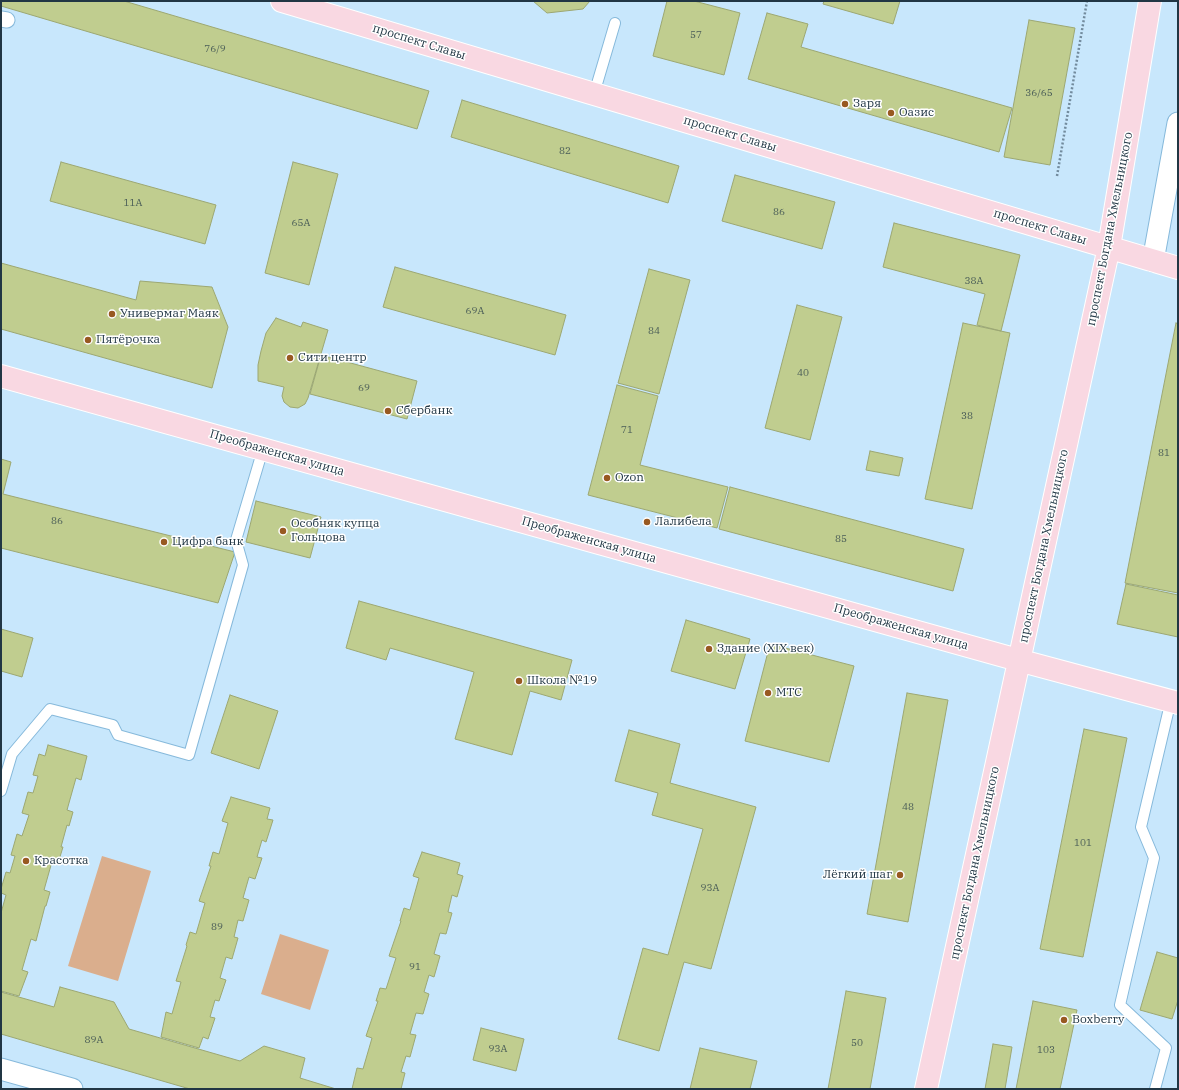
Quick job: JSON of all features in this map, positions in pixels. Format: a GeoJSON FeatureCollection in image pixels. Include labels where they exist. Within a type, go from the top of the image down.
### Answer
{"type":"FeatureCollection","features":[{"type":"Feature","properties":{"kind":"main road","name":"проспект Славы"},"geometry":{"type":"LineString","coordinates":[[282,1],[1178,268]]}},
{"type":"Feature","properties":{"kind":"main road","name":"проспект Богдана Хмельницкого"},"geometry":{"type":"LineString","coordinates":[[926,1089],[1018,660],[1109,247],[1150,1]]}},
{"type":"Feature","properties":{"kind":"main road","name":"Преображенская улица"},"geometry":{"type":"LineString","coordinates":[[1,376],[1018,660],[1174,702]]}},
{"type":"Feature","properties":{"kind":"street"},"geometry":{"type":"LineString","coordinates":[[1153,261],[1178,123]]}},
{"type":"Feature","properties":{"kind":"street"},"geometry":{"type":"LineString","coordinates":[[1,1069],[72,1089]]}},
{"type":"Feature","properties":{"kind":"lane"},"geometry":{"type":"LineString","coordinates":[[594,94],[615,23]]}},
{"type":"Feature","properties":{"kind":"lane"},"geometry":{"type":"LineString","coordinates":[[1,791],[12,754],[50,709],[113,725],[118,735],[189,755],[243,565],[236,540],[263,449]]}},
{"type":"Feature","properties":{"kind":"lane"},"geometry":{"type":"LineString","coordinates":[[1155,1089],[1166,1048],[1120,1005],[1154,858],[1141,827],[1174,702]]}},
{"type":"Feature","properties":{"kind":"path"},"geometry":{"type":"LineString","coordinates":[[1056,176],[1087,1]]}},
{"type":"Feature","properties":{"kind":"shaded area"},"geometry":{"type":"Polygon","coordinates":[[[102,856],[151,871],[118,981],[68,966],[102,856]]]}},
{"type":"Feature","properties":{"kind":"shaded area"},"geometry":{"type":"Polygon","coordinates":[[[280,934],[329,950],[310,1010],[261,994],[280,934]]]}},
{"type":"Feature","properties":{"kind":"building"},"geometry":{"type":"Polygon","coordinates":[[[1,1],[124,1],[429,91],[417,129],[1,6],[1,1]]]}},
{"type":"Feature","properties":{"kind":"building"},"geometry":{"type":"Polygon","coordinates":[[[533,1],[590,1],[583,9],[547,13],[533,1]]]}},
{"type":"Feature","properties":{"kind":"building"},"geometry":{"type":"Polygon","coordinates":[[[667,1],[694,1],[740,13],[724,75],[653,56],[667,1]]]}},
{"type":"Feature","properties":{"kind":"building"},"geometry":{"type":"Polygon","coordinates":[[[824,1],[900,1],[893,24],[823,4],[824,1]]]}},
{"type":"Feature","properties":{"kind":"building"},"geometry":{"type":"Polygon","coordinates":[[[767,13],[808,24],[801,47],[1012,108],[999,152],[748,79],[767,13]]]}},
{"type":"Feature","properties":{"kind":"building"},"geometry":{"type":"Polygon","coordinates":[[[1029,20],[1075,28],[1050,165],[1004,157],[1029,20]]]}},
{"type":"Feature","properties":{"kind":"building"},"geometry":{"type":"Polygon","coordinates":[[[462,100],[679,166],[668,203],[451,137],[462,100]]]}},
{"type":"Feature","properties":{"kind":"building"},"geometry":{"type":"Polygon","coordinates":[[[61,162],[216,205],[205,244],[50,201],[61,162]]]}},
{"type":"Feature","properties":{"kind":"building"},"geometry":{"type":"Polygon","coordinates":[[[293,162],[338,174],[309,285],[265,273],[293,162]]]}},
{"type":"Feature","properties":{"kind":"building"},"geometry":{"type":"Polygon","coordinates":[[[735,175],[835,202],[822,249],[722,221],[735,175]]]}},
{"type":"Feature","properties":{"kind":"building"},"geometry":{"type":"Polygon","coordinates":[[[894,223],[1020,255],[1001,331],[977,325],[985,294],[883,267],[894,223]]]}},
{"type":"Feature","properties":{"kind":"building","name":"Универмаг Маяк"},"geometry":{"type":"Polygon","coordinates":[[[1,263],[136,300],[140,281],[212,287],[228,327],[212,388],[1,329],[1,263]]]}},
{"type":"Feature","properties":{"kind":"building"},"geometry":{"type":"Polygon","coordinates":[[[395,267],[566,315],[555,355],[383,307],[395,267]]]}},
{"type":"Feature","properties":{"kind":"building"},"geometry":{"type":"Polygon","coordinates":[[[649,269],[690,280],[659,394],[618,383],[649,269]]]}},
{"type":"Feature","properties":{"kind":"building"},"geometry":{"type":"Polygon","coordinates":[[[797,305],[842,317],[810,440],[765,428],[797,305]]]}},
{"type":"Feature","properties":{"kind":"building","name":"Сити центр"},"geometry":{"type":"Polygon","coordinates":[[[276,318],[301,327],[303,322],[328,330],[308,398],[305,404],[298,408],[290,407],[284,402],[282,396],[284,387],[258,381],[258,365],[266,333],[276,318]]]}},
{"type":"Feature","properties":{"kind":"building"},"geometry":{"type":"Polygon","coordinates":[[[963,323],[1010,333],[972,509],[925,499],[963,323]]]}},
{"type":"Feature","properties":{"kind":"building"},"geometry":{"type":"Polygon","coordinates":[[[1176,323],[1178,324],[1178,593],[1125,583],[1176,323]]]}},
{"type":"Feature","properties":{"kind":"building"},"geometry":{"type":"Polygon","coordinates":[[[321,355],[417,381],[407,419],[310,394],[321,355]]]}},
{"type":"Feature","properties":{"kind":"building"},"geometry":{"type":"Polygon","coordinates":[[[617,385],[658,396],[640,465],[728,487],[717,528],[588,495],[617,385]]]}},
{"type":"Feature","properties":{"kind":"building"},"geometry":{"type":"Polygon","coordinates":[[[870,451],[903,458],[899,476],[866,470],[870,451]]]}},
{"type":"Feature","properties":{"kind":"building"},"geometry":{"type":"Polygon","coordinates":[[[1,459],[11,462],[3,494],[235,552],[218,603],[1,548],[1,459]]]}},
{"type":"Feature","properties":{"kind":"building"},"geometry":{"type":"Polygon","coordinates":[[[730,487],[964,549],[953,591],[719,529],[730,487]]]}},
{"type":"Feature","properties":{"kind":"building"},"geometry":{"type":"Polygon","coordinates":[[[256,501],[321,517],[310,558],[246,542],[256,501]]]}},
{"type":"Feature","properties":{"kind":"building"},"geometry":{"type":"Polygon","coordinates":[[[1126,584],[1178,595],[1178,637],[1117,624],[1126,584]]]}},
{"type":"Feature","properties":{"kind":"building","name":"Школа №19"},"geometry":{"type":"Polygon","coordinates":[[[359,601],[572,660],[561,700],[530,691],[512,755],[455,739],[474,672],[390,648],[386,660],[346,648],[359,601]]]}},
{"type":"Feature","properties":{"kind":"building"},"geometry":{"type":"Polygon","coordinates":[[[686,620],[750,639],[735,689],[671,671],[686,620]]]}},
{"type":"Feature","properties":{"kind":"building"},"geometry":{"type":"Polygon","coordinates":[[[1,629],[33,638],[22,677],[1,671],[1,629]]]}},
{"type":"Feature","properties":{"kind":"building"},"geometry":{"type":"Polygon","coordinates":[[[770,644],[854,666],[829,762],[745,741],[770,644]]]}},
{"type":"Feature","properties":{"kind":"building"},"geometry":{"type":"Polygon","coordinates":[[[907,693],[948,700],[908,922],[867,914],[907,693]]]}},
{"type":"Feature","properties":{"kind":"building"},"geometry":{"type":"Polygon","coordinates":[[[230,695],[278,711],[259,769],[211,753],[230,695]]]}},
{"type":"Feature","properties":{"kind":"building"},"geometry":{"type":"Polygon","coordinates":[[[1084,729],[1127,738],[1083,957],[1040,949],[1084,729]]]}},
{"type":"Feature","properties":{"kind":"building"},"geometry":{"type":"Polygon","coordinates":[[[629,730],[680,744],[670,783],[756,807],[711,969],[684,962],[659,1051],[618,1039],[643,948],[668,955],[703,829],[652,815],[658,793],[615,781],[629,730]]]}},
{"type":"Feature","properties":{"kind":"building"},"geometry":{"type":"Polygon","coordinates":[[[48,745],[87,756],[81,780],[76,778],[67,810],[73,812],[69,826],[67,825],[59,860],[53,858],[44,890],[50,892],[36,941],[31,939],[22,970],[28,972],[19,996],[1,991],[1,913],[6,895],[1,893],[1,889],[6,872],[10,873],[15,856],[11,855],[17,834],[22,836],[29,815],[22,813],[28,792],[33,793],[38,776],[33,775],[39,754],[45,756],[48,745]]]}},
{"type":"Feature","properties":{"kind":"building"},"geometry":{"type":"Polygon","coordinates":[[[231,797],[270,808],[267,819],[273,820],[266,842],[262,840],[257,857],[262,858],[255,879],[249,877],[243,898],[249,900],[243,921],[238,920],[234,937],[238,938],[232,959],[226,957],[220,978],[226,980],[219,1001],[215,1000],[210,1017],[215,1018],[208,1039],[203,1037],[199,1048],[161,1037],[166,1012],[172,1014],[181,982],[176,981],[190,932],[196,934],[205,903],[199,901],[211,866],[209,866],[213,852],[219,854],[228,823],[222,821],[231,797]]]}},
{"type":"Feature","properties":{"kind":"building"},"geometry":{"type":"Polygon","coordinates":[[[422,852],[460,863],[457,874],[463,876],[457,897],[452,895],[448,912],[452,913],[446,934],[440,933],[434,954],[440,956],[434,977],[429,975],[424,992],[429,994],[423,1014],[416,1013],[410,1034],[416,1035],[410,1057],[406,1056],[401,1072],[405,1073],[401,1089],[352,1089],[357,1068],[363,1069],[372,1038],[366,1036],[378,1001],[376,1001],[380,988],[386,989],[396,958],[389,956],[404,908],[410,910],[419,878],[413,876],[422,852]]]}},
{"type":"Feature","properties":{"kind":"building"},"geometry":{"type":"Polygon","coordinates":[[[1157,952],[1178,958],[1178,1000],[1172,1019],[1140,1010],[1157,952]]]}},
{"type":"Feature","properties":{"kind":"building"},"geometry":{"type":"Polygon","coordinates":[[[60,987],[114,1002],[129,1029],[240,1061],[264,1046],[305,1058],[300,1078],[336,1089],[190,1089],[1,1034],[1,992],[54,1007],[60,987]]]}},
{"type":"Feature","properties":{"kind":"building"},"geometry":{"type":"Polygon","coordinates":[[[846,991],[886,998],[870,1089],[828,1089],[846,991]]]}},
{"type":"Feature","properties":{"kind":"building"},"geometry":{"type":"Polygon","coordinates":[[[1033,1001],[1077,1010],[1060,1089],[1016,1089],[1033,1001]]]}},
{"type":"Feature","properties":{"kind":"building"},"geometry":{"type":"Polygon","coordinates":[[[481,1028],[524,1039],[516,1071],[473,1060],[481,1028]]]}},
{"type":"Feature","properties":{"kind":"building"},"geometry":{"type":"Polygon","coordinates":[[[993,1044],[1012,1047],[1005,1089],[985,1089],[993,1044]]]}},
{"type":"Feature","properties":{"kind":"building"},"geometry":{"type":"Polygon","coordinates":[[[700,1048],[757,1061],[750,1089],[690,1089],[700,1048]]]}},
{"type":"Feature","properties":{"kind":"place","name":"Заря"},"geometry":{"type":"Point","coordinates":[845,104]}},
{"type":"Feature","properties":{"kind":"place","name":"Оазис"},"geometry":{"type":"Point","coordinates":[891,113]}},
{"type":"Feature","properties":{"kind":"place","name":"Универмаг Маяк"},"geometry":{"type":"Point","coordinates":[112,314]}},
{"type":"Feature","properties":{"kind":"place","name":"Пятёрочка"},"geometry":{"type":"Point","coordinates":[88,340]}},
{"type":"Feature","properties":{"kind":"place","name":"Сити центр"},"geometry":{"type":"Point","coordinates":[290,358]}},
{"type":"Feature","properties":{"kind":"place","name":"Сбербанк"},"geometry":{"type":"Point","coordinates":[388,411]}},
{"type":"Feature","properties":{"kind":"place","name":"Ozon"},"geometry":{"type":"Point","coordinates":[607,478]}},
{"type":"Feature","properties":{"kind":"place","name":"Лалибела"},"geometry":{"type":"Point","coordinates":[647,522]}},
{"type":"Feature","properties":{"kind":"place","name":"Особняк купца Гольцова"},"geometry":{"type":"Point","coordinates":[283,531]}},
{"type":"Feature","properties":{"kind":"place","name":"Цифра банк"},"geometry":{"type":"Point","coordinates":[164,542]}},
{"type":"Feature","properties":{"kind":"place","name":"Здание (XIX век)"},"geometry":{"type":"Point","coordinates":[709,649]}},
{"type":"Feature","properties":{"kind":"place","name":"Школа №19"},"geometry":{"type":"Point","coordinates":[519,681]}},
{"type":"Feature","properties":{"kind":"place","name":"МТС"},"geometry":{"type":"Point","coordinates":[768,693]}},
{"type":"Feature","properties":{"kind":"place","name":"Красотка"},"geometry":{"type":"Point","coordinates":[26,861]}},
{"type":"Feature","properties":{"kind":"place","name":"Лёгкий шаг"},"geometry":{"type":"Point","coordinates":[900,875]}},
{"type":"Feature","properties":{"kind":"place","name":"Boxberry"},"geometry":{"type":"Point","coordinates":[1064,1020]}}]}
